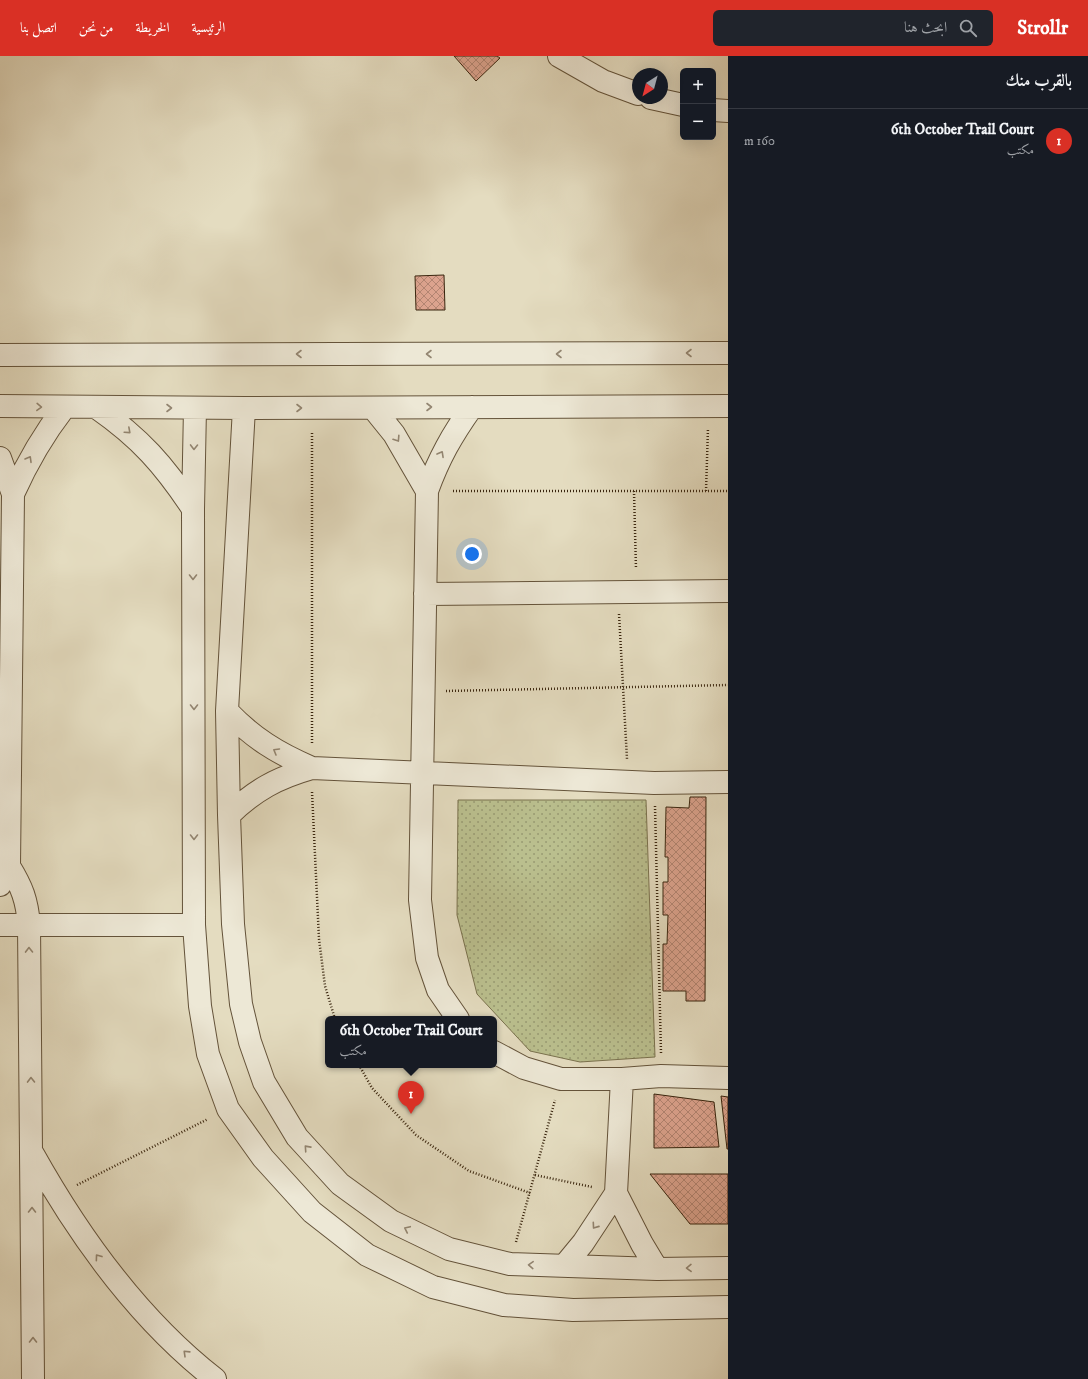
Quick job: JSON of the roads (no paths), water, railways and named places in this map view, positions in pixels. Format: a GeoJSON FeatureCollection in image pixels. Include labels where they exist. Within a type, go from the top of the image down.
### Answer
{"type":"FeatureCollection","features":[{"type":"Feature","properties":{"kind":"street"},"geometry":{"type":"LineString","coordinates":[[559,56],[603,81],[632,92]]}},
{"type":"Feature","properties":{"kind":"street"},"geometry":{"type":"LineString","coordinates":[[668,102],[680,104]]}},
{"type":"Feature","properties":{"kind":"street"},"geometry":{"type":"LineString","coordinates":[[716,110],[728,111]]}},
{"type":"Feature","properties":{"kind":"street"},"geometry":{"type":"LineString","coordinates":[[0,355],[728,353]]}},
{"type":"Feature","properties":{"kind":"street"},"geometry":{"type":"LineString","coordinates":[[0,406],[64,408],[373,408],[718,406]]}},
{"type":"Feature","properties":{"kind":"street"},"geometry":{"type":"LineString","coordinates":[[456,1016],[438,990],[427,958],[420,900],[427,491],[438,461],[453,433],[472,407]]}},
{"type":"Feature","properties":{"kind":"street"},"geometry":{"type":"LineString","coordinates":[[33,1379],[32,1152],[28,925],[27,904],[20,884],[5,876],[6,605],[12,494],[26,463],[43,434],[64,408]]}},
{"type":"Feature","properties":{"kind":"street"},"geometry":{"type":"LineString","coordinates":[[97,408],[124,428],[150,452],[173,479],[193,509]]}},
{"type":"Feature","properties":{"kind":"street"},"geometry":{"type":"LineString","coordinates":[[195,408],[193,509],[194,925],[200,1006],[208,1054],[228,1109],[263,1158],[312,1212],[367,1255],[432,1287],[504,1305],[573,1310],[728,1307]]}},
{"type":"Feature","properties":{"kind":"street"},"geometry":{"type":"LineString","coordinates":[[244,408],[227,711],[229,815],[233,924],[241,1004],[250,1042],[264,1082],[297,1137],[340,1184],[391,1221],[448,1249],[510,1264],[657,1269],[728,1268]]}},
{"type":"Feature","properties":{"kind":"street"},"geometry":{"type":"LineString","coordinates":[[373,408],[394,434],[427,491]]}},
{"type":"Feature","properties":{"kind":"street"},"geometry":{"type":"LineString","coordinates":[[0,458],[12,494]]}},
{"type":"Feature","properties":{"kind":"street"},"geometry":{"type":"LineString","coordinates":[[425,594],[728,591]]}},
{"type":"Feature","properties":{"kind":"street"},"geometry":{"type":"LineString","coordinates":[[227,711],[245,729],[265,745],[288,758],[312,768]]}},
{"type":"Feature","properties":{"kind":"street"},"geometry":{"type":"LineString","coordinates":[[229,815],[246,798],[266,785],[288,774],[312,768],[654,784],[728,782]]}},
{"type":"Feature","properties":{"kind":"street"},"geometry":{"type":"LineString","coordinates":[[0,924],[194,925]]}},
{"type":"Feature","properties":{"kind":"street"},"geometry":{"type":"LineString","coordinates":[[497,1054],[524,1068],[561,1078],[622,1079],[661,1076],[728,1078]]}},
{"type":"Feature","properties":{"kind":"street"},"geometry":{"type":"LineString","coordinates":[[622,1079],[616,1193],[638,1238],[657,1269]]}},
{"type":"Feature","properties":{"kind":"street"},"geometry":{"type":"LineString","coordinates":[[32,1152],[56,1196],[99,1259],[148,1317],[215,1379]]}},
{"type":"Feature","properties":{"kind":"street"},"geometry":{"type":"LineString","coordinates":[[564,1266],[583,1243],[616,1193]]}},
{"type":"Feature","properties":{"kind":"place","name":"6th October Trail Court"},"geometry":{"type":"Point","coordinates":[411,1114]}}]}
